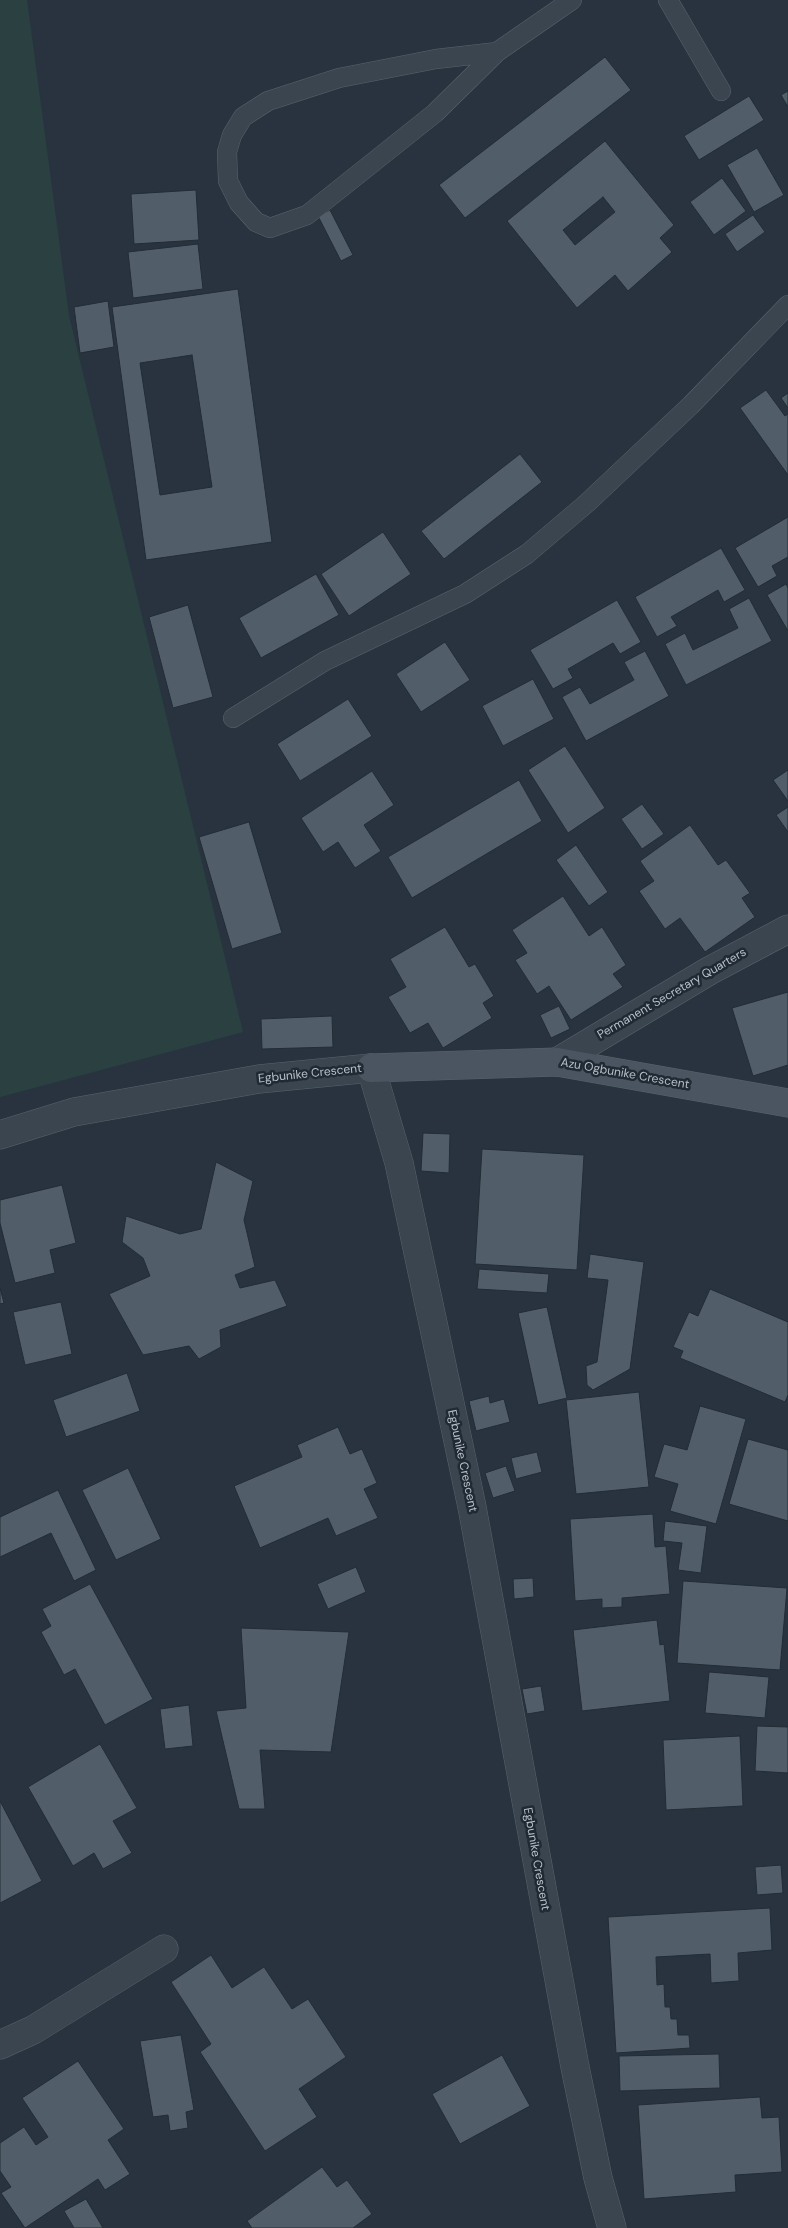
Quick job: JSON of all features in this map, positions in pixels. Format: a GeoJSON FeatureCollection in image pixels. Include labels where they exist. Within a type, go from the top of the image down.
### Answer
{"type":"FeatureCollection","features":[{"type":"Feature","properties":{"kind":"street","name":"Permanent Secretary Quarters"},"geometry":{"type":"LineString","coordinates":[[557,1062],[708,971],[788,929]]}},
{"type":"Feature","properties":{"kind":"street","name":"Azu Ogbunike Crescent"},"geometry":{"type":"LineString","coordinates":[[371,1068],[557,1062],[788,1104]]}},
{"type":"Feature","properties":{"kind":"street","name":"Egbunike Crescent"},"geometry":{"type":"LineString","coordinates":[[0,1135],[74,1112],[259,1079],[371,1068],[399,1163],[472,1507],[575,2067],[598,2178],[612,2228]]}},
{"type":"Feature","properties":{"kind":"street"},"geometry":{"type":"LineString","coordinates":[[0,2045],[33,2030],[164,1949]]}},
{"type":"Feature","properties":{"kind":"lane"},"geometry":{"type":"LineString","coordinates":[[497,52],[436,59],[339,78],[268,101],[243,118],[232,135],[227,152],[228,181],[239,204],[256,222],[270,228],[307,215],[435,113],[497,52],[572,0]]}},
{"type":"Feature","properties":{"kind":"lane"},"geometry":{"type":"LineString","coordinates":[[668,0],[721,91]]}},
{"type":"Feature","properties":{"kind":"lane"},"geometry":{"type":"LineString","coordinates":[[234,718],[325,661],[465,594],[527,554],[587,503],[691,406],[788,305]]}},
{"type":"Feature","properties":{"kind":"green space"},"geometry":{"type":"Polygon","coordinates":[[[0,0],[27,0],[69,316],[243,1032],[0,1097],[0,0]]]}},
{"type":"Feature","properties":{"kind":"building"},"geometry":{"type":"Polygon","coordinates":[[[605,57],[631,90],[465,218],[439,185],[605,57]]]}},
{"type":"Feature","properties":{"kind":"building"},"geometry":{"type":"Polygon","coordinates":[[[788,91],[788,107],[781,95],[788,91]]]}},
{"type":"Feature","properties":{"kind":"building"},"geometry":{"type":"Polygon","coordinates":[[[749,96],[764,120],[699,160],[684,136],[749,96]]]}},
{"type":"Feature","properties":{"kind":"building"},"geometry":{"type":"Polygon","coordinates":[[[605,141],[674,225],[660,238],[672,252],[628,291],[615,275],[577,308],[507,221],[605,141]],[[603,197],[563,230],[575,245],[615,212],[603,197]]]}},
{"type":"Feature","properties":{"kind":"building"},"geometry":{"type":"Polygon","coordinates":[[[757,148],[784,195],[754,212],[727,165],[757,148]]]}},
{"type":"Feature","properties":{"kind":"building"},"geometry":{"type":"Polygon","coordinates":[[[722,178],[746,211],[714,235],[690,202],[722,178]]]}},
{"type":"Feature","properties":{"kind":"building"},"geometry":{"type":"Polygon","coordinates":[[[196,190],[199,240],[134,244],[131,194],[196,190]]]}},
{"type":"Feature","properties":{"kind":"building"},"geometry":{"type":"Polygon","coordinates":[[[330,210],[353,255],[341,261],[318,216],[330,210]]]}},
{"type":"Feature","properties":{"kind":"building"},"geometry":{"type":"Polygon","coordinates":[[[753,215],[765,232],[737,252],[725,234],[753,215]]]}},
{"type":"Feature","properties":{"kind":"building"},"geometry":{"type":"Polygon","coordinates":[[[198,244],[203,289],[133,298],[128,252],[198,244]]]}},
{"type":"Feature","properties":{"kind":"building"},"geometry":{"type":"Polygon","coordinates":[[[238,289],[272,542],[146,560],[112,307],[238,289]],[[192,355],[140,363],[160,495],[212,487],[192,355]]]}},
{"type":"Feature","properties":{"kind":"building"},"geometry":{"type":"Polygon","coordinates":[[[108,301],[114,347],[80,353],[74,307],[108,301]]]}},
{"type":"Feature","properties":{"kind":"building"},"geometry":{"type":"Polygon","coordinates":[[[766,390],[785,416],[788,414],[788,475],[740,408],[766,390]]]}},
{"type":"Feature","properties":{"kind":"building"},"geometry":{"type":"Polygon","coordinates":[[[788,393],[788,408],[781,398],[788,393]]]}},
{"type":"Feature","properties":{"kind":"building"},"geometry":{"type":"Polygon","coordinates":[[[520,454],[542,482],[444,559],[421,531],[520,454]]]}},
{"type":"Feature","properties":{"kind":"building"},"geometry":{"type":"Polygon","coordinates":[[[788,517],[788,557],[772,566],[777,576],[758,587],[735,548],[788,517]]]}},
{"type":"Feature","properties":{"kind":"building"},"geometry":{"type":"Polygon","coordinates":[[[383,532],[411,574],[349,616],[321,574],[383,532]]]}},
{"type":"Feature","properties":{"kind":"building"},"geometry":{"type":"Polygon","coordinates":[[[721,548],[745,590],[724,602],[718,590],[671,617],[677,626],[657,637],[635,597],[721,548]]]}},
{"type":"Feature","properties":{"kind":"building"},"geometry":{"type":"Polygon","coordinates":[[[316,574],[339,615],[261,658],[239,618],[316,574]]]}},
{"type":"Feature","properties":{"kind":"building"},"geometry":{"type":"Polygon","coordinates":[[[786,584],[788,588],[788,631],[767,595],[786,584]]]}},
{"type":"Feature","properties":{"kind":"building"},"geometry":{"type":"Polygon","coordinates":[[[749,598],[772,641],[686,685],[665,644],[685,633],[693,650],[738,628],[729,609],[749,598]]]}},
{"type":"Feature","properties":{"kind":"building"},"geometry":{"type":"Polygon","coordinates":[[[617,600],[641,642],[620,654],[613,643],[568,669],[573,678],[553,689],[530,650],[617,600]]]}},
{"type":"Feature","properties":{"kind":"building"},"geometry":{"type":"Polygon","coordinates":[[[188,605],[213,697],[173,708],[149,617],[188,605]]]}},
{"type":"Feature","properties":{"kind":"building"},"geometry":{"type":"Polygon","coordinates":[[[445,642],[470,680],[421,712],[396,674],[445,642]]]}},
{"type":"Feature","properties":{"kind":"building"},"geometry":{"type":"Polygon","coordinates":[[[645,651],[669,696],[586,741],[562,697],[580,687],[590,704],[634,680],[624,662],[645,651]]]}},
{"type":"Feature","properties":{"kind":"building"},"geometry":{"type":"Polygon","coordinates":[[[533,679],[554,719],[503,746],[482,706],[533,679]]]}},
{"type":"Feature","properties":{"kind":"building"},"geometry":{"type":"Polygon","coordinates":[[[348,699],[372,736],[300,781],[277,744],[348,699]]]}},
{"type":"Feature","properties":{"kind":"building"},"geometry":{"type":"Polygon","coordinates":[[[565,746],[605,808],[568,833],[528,770],[565,746]]]}},
{"type":"Feature","properties":{"kind":"building"},"geometry":{"type":"Polygon","coordinates":[[[788,770],[788,801],[773,780],[788,770]]]}},
{"type":"Feature","properties":{"kind":"building"},"geometry":{"type":"Polygon","coordinates":[[[372,771],[394,805],[364,825],[381,851],[355,868],[338,842],[323,852],[301,818],[372,771]]]}},
{"type":"Feature","properties":{"kind":"building"},"geometry":{"type":"Polygon","coordinates":[[[519,780],[542,821],[412,898],[388,857],[519,780]]]}},
{"type":"Feature","properties":{"kind":"building"},"geometry":{"type":"Polygon","coordinates":[[[642,804],[664,834],[642,849],[621,819],[642,804]]]}},
{"type":"Feature","properties":{"kind":"building"},"geometry":{"type":"Polygon","coordinates":[[[788,807],[788,832],[776,815],[788,807]]]}},
{"type":"Feature","properties":{"kind":"building"},"geometry":{"type":"Polygon","coordinates":[[[249,822],[282,933],[232,949],[199,837],[249,822]]]}},
{"type":"Feature","properties":{"kind":"building"},"geometry":{"type":"Polygon","coordinates":[[[690,825],[718,865],[726,860],[750,893],[742,898],[755,917],[705,952],[680,918],[665,929],[639,891],[654,881],[640,861],[690,825]]]}},
{"type":"Feature","properties":{"kind":"building"},"geometry":{"type":"Polygon","coordinates":[[[576,845],[608,892],[589,906],[556,860],[576,845]]]}},
{"type":"Feature","properties":{"kind":"building"},"geometry":{"type":"Polygon","coordinates":[[[563,896],[589,936],[602,927],[626,965],[613,974],[623,987],[571,1020],[549,986],[537,994],[515,960],[527,953],[512,930],[563,896]]]}},
{"type":"Feature","properties":{"kind":"building"},"geometry":{"type":"Polygon","coordinates":[[[445,927],[469,967],[475,964],[494,996],[483,1003],[492,1018],[443,1048],[428,1023],[410,1033],[388,997],[406,987],[390,959],[445,927]]]}},
{"type":"Feature","properties":{"kind":"building"},"geometry":{"type":"Polygon","coordinates":[[[788,992],[788,1065],[753,1076],[732,1008],[788,992]]]}},
{"type":"Feature","properties":{"kind":"building"},"geometry":{"type":"Polygon","coordinates":[[[559,1006],[570,1029],[551,1038],[540,1015],[559,1006]]]}},
{"type":"Feature","properties":{"kind":"building"},"geometry":{"type":"Polygon","coordinates":[[[332,1016],[333,1047],[262,1049],[261,1019],[332,1016]]]}},
{"type":"Feature","properties":{"kind":"building"},"geometry":{"type":"Polygon","coordinates":[[[423,1133],[450,1134],[449,1173],[421,1171],[423,1133]]]}},
{"type":"Feature","properties":{"kind":"building"},"geometry":{"type":"Polygon","coordinates":[[[482,1149],[584,1155],[577,1270],[475,1264],[482,1149]]]}},
{"type":"Feature","properties":{"kind":"building"},"geometry":{"type":"Polygon","coordinates":[[[216,1162],[253,1181],[244,1220],[255,1267],[235,1275],[240,1288],[275,1280],[287,1306],[220,1330],[221,1347],[199,1359],[189,1346],[143,1355],[109,1294],[150,1276],[143,1258],[122,1242],[126,1216],[180,1234],[201,1229],[216,1162]]]}},
{"type":"Feature","properties":{"kind":"building"},"geometry":{"type":"Polygon","coordinates":[[[62,1185],[76,1243],[50,1250],[55,1273],[15,1283],[0,1223],[0,1200],[62,1185]]]}},
{"type":"Feature","properties":{"kind":"building"},"geometry":{"type":"Polygon","coordinates":[[[590,1254],[644,1262],[630,1369],[593,1390],[587,1385],[586,1366],[597,1362],[608,1280],[587,1278],[590,1254]]]}},
{"type":"Feature","properties":{"kind":"building"},"geometry":{"type":"Polygon","coordinates":[[[479,1269],[549,1274],[547,1293],[477,1289],[479,1269]]]}},
{"type":"Feature","properties":{"kind":"building"},"geometry":{"type":"Polygon","coordinates":[[[0,1288],[4,1303],[0,1304],[0,1288]]]}},
{"type":"Feature","properties":{"kind":"building"},"geometry":{"type":"Polygon","coordinates":[[[710,1289],[788,1322],[788,1395],[785,1402],[680,1358],[683,1351],[673,1347],[689,1312],[698,1316],[710,1289]]]}},
{"type":"Feature","properties":{"kind":"building"},"geometry":{"type":"Polygon","coordinates":[[[61,1302],[72,1354],[25,1365],[13,1312],[61,1302]]]}},
{"type":"Feature","properties":{"kind":"building"},"geometry":{"type":"Polygon","coordinates":[[[547,1307],[567,1398],[538,1405],[518,1313],[547,1307]]]}},
{"type":"Feature","properties":{"kind":"building"},"geometry":{"type":"Polygon","coordinates":[[[127,1373],[140,1411],[66,1437],[53,1400],[127,1373]]]}},
{"type":"Feature","properties":{"kind":"building"},"geometry":{"type":"Polygon","coordinates":[[[639,1392],[649,1487],[576,1494],[566,1400],[639,1392]]]}},
{"type":"Feature","properties":{"kind":"building"},"geometry":{"type":"Polygon","coordinates":[[[489,1396],[490,1403],[504,1399],[510,1422],[476,1431],[469,1401],[489,1396]]]}},
{"type":"Feature","properties":{"kind":"building"},"geometry":{"type":"Polygon","coordinates":[[[700,1406],[746,1419],[716,1524],[670,1511],[678,1484],[654,1477],[664,1444],[687,1450],[700,1406]]]}},
{"type":"Feature","properties":{"kind":"building"},"geometry":{"type":"Polygon","coordinates":[[[338,1427],[350,1454],[362,1449],[377,1483],[364,1489],[378,1518],[336,1536],[328,1518],[260,1548],[234,1486],[302,1457],[297,1445],[338,1427]]]}},
{"type":"Feature","properties":{"kind":"building"},"geometry":{"type":"Polygon","coordinates":[[[748,1439],[788,1450],[788,1521],[729,1504],[748,1439]]]}},
{"type":"Feature","properties":{"kind":"building"},"geometry":{"type":"Polygon","coordinates":[[[537,1452],[542,1472],[516,1479],[511,1458],[537,1452]]]}},
{"type":"Feature","properties":{"kind":"building"},"geometry":{"type":"Polygon","coordinates":[[[506,1466],[515,1491],[493,1498],[485,1473],[506,1466]]]}},
{"type":"Feature","properties":{"kind":"building"},"geometry":{"type":"Polygon","coordinates":[[[128,1468],[161,1539],[116,1560],[82,1490],[128,1468]]]}},
{"type":"Feature","properties":{"kind":"building"},"geometry":{"type":"Polygon","coordinates":[[[58,1490],[96,1570],[74,1581],[51,1533],[0,1557],[0,1517],[58,1490]]]}},
{"type":"Feature","properties":{"kind":"building"},"geometry":{"type":"Polygon","coordinates":[[[653,1514],[655,1547],[666,1546],[670,1594],[622,1598],[622,1607],[602,1608],[602,1599],[575,1601],[570,1519],[653,1514]]]}},
{"type":"Feature","properties":{"kind":"building"},"geometry":{"type":"Polygon","coordinates":[[[665,1521],[707,1526],[701,1573],[678,1570],[682,1543],[663,1541],[665,1521]]]}},
{"type":"Feature","properties":{"kind":"building"},"geometry":{"type":"Polygon","coordinates":[[[356,1567],[366,1592],[328,1609],[317,1584],[356,1567]]]}},
{"type":"Feature","properties":{"kind":"building"},"geometry":{"type":"Polygon","coordinates":[[[533,1578],[534,1597],[514,1599],[513,1579],[533,1578]]]}},
{"type":"Feature","properties":{"kind":"building"},"geometry":{"type":"Polygon","coordinates":[[[683,1581],[787,1588],[780,1670],[677,1663],[683,1581]]]}},
{"type":"Feature","properties":{"kind":"building"},"geometry":{"type":"Polygon","coordinates":[[[90,1584],[153,1699],[105,1725],[75,1669],[64,1675],[41,1632],[51,1626],[42,1609],[90,1584]]]}},
{"type":"Feature","properties":{"kind":"building"},"geometry":{"type":"Polygon","coordinates":[[[657,1620],[660,1645],[664,1644],[670,1701],[582,1711],[573,1630],[657,1620]]]}},
{"type":"Feature","properties":{"kind":"building"},"geometry":{"type":"Polygon","coordinates":[[[241,1628],[349,1632],[331,1752],[260,1750],[265,1809],[239,1809],[216,1711],[246,1708],[241,1628]]]}},
{"type":"Feature","properties":{"kind":"building"},"geometry":{"type":"Polygon","coordinates":[[[709,1672],[769,1677],[765,1718],[705,1713],[709,1672]]]}},
{"type":"Feature","properties":{"kind":"building"},"geometry":{"type":"Polygon","coordinates":[[[541,1686],[545,1711],[527,1714],[522,1689],[541,1686]]]}},
{"type":"Feature","properties":{"kind":"building"},"geometry":{"type":"Polygon","coordinates":[[[189,1705],[193,1746],[165,1749],[160,1709],[189,1705]]]}},
{"type":"Feature","properties":{"kind":"building"},"geometry":{"type":"Polygon","coordinates":[[[757,1726],[788,1727],[788,1773],[755,1771],[757,1726]]]}},
{"type":"Feature","properties":{"kind":"building"},"geometry":{"type":"Polygon","coordinates":[[[740,1736],[743,1806],[666,1810],[663,1740],[740,1736]]]}},
{"type":"Feature","properties":{"kind":"building"},"geometry":{"type":"Polygon","coordinates":[[[100,1744],[137,1808],[113,1821],[132,1853],[103,1869],[94,1853],[73,1866],[28,1787],[100,1744]]]}},
{"type":"Feature","properties":{"kind":"building"},"geometry":{"type":"Polygon","coordinates":[[[0,1801],[42,1881],[0,1903],[0,1801]]]}},
{"type":"Feature","properties":{"kind":"building"},"geometry":{"type":"Polygon","coordinates":[[[781,1865],[783,1893],[757,1895],[755,1867],[781,1865]]]}},
{"type":"Feature","properties":{"kind":"building"},"geometry":{"type":"Polygon","coordinates":[[[770,1908],[772,1950],[738,1953],[739,1981],[711,1983],[710,1954],[656,1957],[657,1985],[664,1984],[665,2007],[670,2007],[671,2019],[677,2019],[678,2035],[689,2035],[690,2048],[616,2053],[608,1917],[770,1908]]]}},
{"type":"Feature","properties":{"kind":"building"},"geometry":{"type":"Polygon","coordinates":[[[211,1955],[232,1988],[264,1967],[292,2009],[308,1999],[346,2057],[299,2089],[317,2117],[265,2151],[200,2052],[211,2044],[171,1982],[211,1955]]]}},
{"type":"Feature","properties":{"kind":"building"},"geometry":{"type":"Polygon","coordinates":[[[181,2035],[194,2110],[186,2112],[188,2128],[170,2131],[168,2115],[153,2117],[140,2041],[181,2035]]]}},
{"type":"Feature","properties":{"kind":"building"},"geometry":{"type":"Polygon","coordinates":[[[719,2054],[720,2088],[620,2091],[619,2056],[719,2054]]]}},
{"type":"Feature","properties":{"kind":"building"},"geometry":{"type":"Polygon","coordinates":[[[502,2055],[530,2106],[460,2144],[432,2094],[502,2055]]]}},
{"type":"Feature","properties":{"kind":"building"},"geometry":{"type":"Polygon","coordinates":[[[78,2061],[124,2129],[108,2140],[130,2174],[105,2190],[98,2179],[25,2228],[1,2193],[11,2187],[0,2171],[0,2143],[24,2127],[36,2145],[48,2137],[22,2098],[78,2061]]]}},
{"type":"Feature","properties":{"kind":"building"},"geometry":{"type":"Polygon","coordinates":[[[760,2097],[762,2118],[779,2117],[782,2172],[735,2175],[736,2192],[644,2199],[638,2105],[760,2097]]]}},
{"type":"Feature","properties":{"kind":"building"},"geometry":{"type":"Polygon","coordinates":[[[322,2167],[337,2187],[347,2180],[372,2214],[353,2228],[252,2228],[247,2221],[322,2167]]]}},
{"type":"Feature","properties":{"kind":"building"},"geometry":{"type":"Polygon","coordinates":[[[86,2199],[103,2228],[74,2228],[64,2211],[86,2199]]]}}]}
